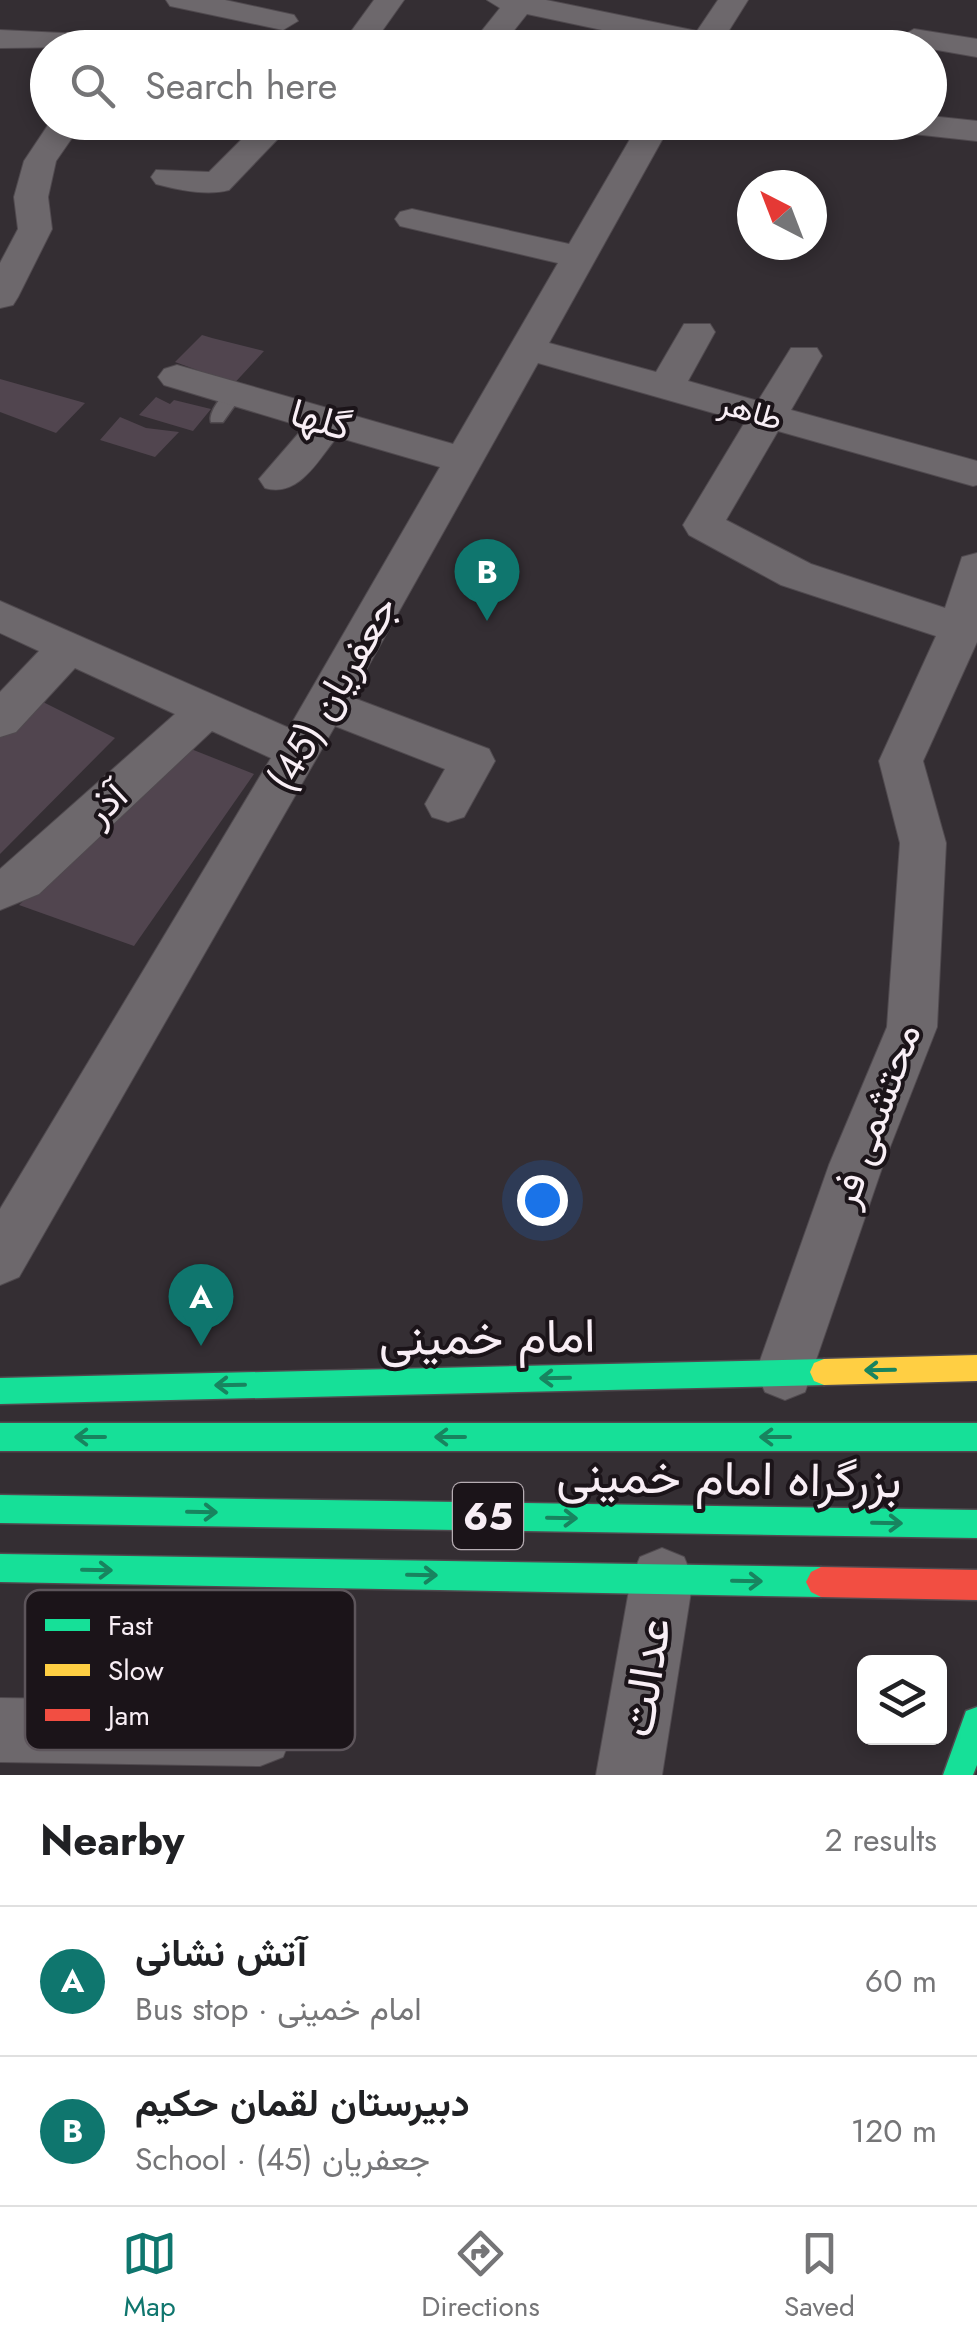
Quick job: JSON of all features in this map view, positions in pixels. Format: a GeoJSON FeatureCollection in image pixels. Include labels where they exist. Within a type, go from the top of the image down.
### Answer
{"type":"FeatureCollection","features":[{"type":"Feature","properties":{"kind":"main road","name":"امام خمینی"},"geometry":{"type":"LineString","coordinates":[[0,1391],[977,1368]]}},
{"type":"Feature","properties":{"kind":"main road","name":"بزرگراه امام خمینی"},"geometry":{"type":"LineString","coordinates":[[0,1437],[977,1436]]}},
{"type":"Feature","properties":{"kind":"main road","name":"بزرگراه امام خمینی"},"geometry":{"type":"LineString","coordinates":[[0,1508],[977,1524]]}},
{"type":"Feature","properties":{"kind":"main road"},"geometry":{"type":"LineString","coordinates":[[0,1568],[977,1585]]}},
{"type":"Feature","properties":{"kind":"main road"},"geometry":{"type":"LineString","coordinates":[[958,1775],[977,1722]]}},
{"type":"Feature","properties":{"kind":"street"},"geometry":{"type":"LineString","coordinates":[[159,30],[183,0],[238,5],[283,21]]}},
{"type":"Feature","properties":{"kind":"street"},"geometry":{"type":"LineString","coordinates":[[367,30],[389,0]]}},
{"type":"Feature","properties":{"kind":"street"},"geometry":{"type":"LineString","coordinates":[[714,30],[734,0]]}},
{"type":"Feature","properties":{"kind":"street"},"geometry":{"type":"LineString","coordinates":[[494,30],[510,2],[639,30]]}},
{"type":"Feature","properties":{"kind":"street"},"geometry":{"type":"LineString","coordinates":[[0,39],[30,41]]}},
{"type":"Feature","properties":{"kind":"street"},"geometry":{"type":"LineString","coordinates":[[947,43],[977,48]]}},
{"type":"Feature","properties":{"kind":"street"},"geometry":{"type":"LineString","coordinates":[[947,128],[977,131]]}},
{"type":"Feature","properties":{"kind":"street"},"geometry":{"type":"LineString","coordinates":[[0,297],[35,229],[31,197],[40,161],[55,140]]}},
{"type":"Feature","properties":{"kind":"street"},"geometry":{"type":"LineString","coordinates":[[168,177],[218,183],[260,140]]}},
{"type":"Feature","properties":{"kind":"street","name":"جعفریان (45)"},"geometry":{"type":"LineString","coordinates":[[0,1258],[325,706],[646,140]]}},
{"type":"Feature","properties":{"kind":"street"},"geometry":{"type":"LineString","coordinates":[[412,218],[580,257]]}},
{"type":"Feature","properties":{"kind":"street"},"geometry":{"type":"LineString","coordinates":[[666,387],[697,332]]}},
{"type":"Feature","properties":{"kind":"street","name":"طاهر"},"geometry":{"type":"LineString","coordinates":[[529,349],[976,475]]}},
{"type":"Feature","properties":{"kind":"street"},"geometry":{"type":"LineString","coordinates":[[804,356],[703,525],[757,560],[851,598],[960,627]]}},
{"type":"Feature","properties":{"kind":"street","name":"گلها"},"geometry":{"type":"LineString","coordinates":[[177,377],[225,406],[330,422],[465,461]]}},
{"type":"Feature","properties":{"kind":"street"},"geometry":{"type":"LineString","coordinates":[[279,479],[330,422]]}},
{"type":"Feature","properties":{"kind":"street","name":"محتشمی فر"},"geometry":{"type":"LineString","coordinates":[[785,1372],[856,1165],[912,1028],[923,844],[901,762],[954,652],[977,567]]}},
{"type":"Feature","properties":{"kind":"street"},"geometry":{"type":"LineString","coordinates":[[0,616],[298,751]]}},
{"type":"Feature","properties":{"kind":"street"},"geometry":{"type":"LineString","coordinates":[[0,720],[69,647]]}},
{"type":"Feature","properties":{"kind":"street"},"geometry":{"type":"LineString","coordinates":[[325,706],[473,760],[448,804]]}},
{"type":"Feature","properties":{"kind":"street","name":"آذر"},"geometry":{"type":"LineString","coordinates":[[0,892],[22,880],[207,710]]}},
{"type":"Feature","properties":{"kind":"street","name":"عدالت"},"geometry":{"type":"LineString","coordinates":[[629,1775],[662,1579]]}},
{"type":"Feature","properties":{"kind":"street"},"geometry":{"type":"LineString","coordinates":[[0,1730],[25,1730]]}},
{"type":"Feature","properties":{"kind":"building"},"geometry":{"type":"Polygon","coordinates":[[[202,335],[264,351],[230,388],[191,377],[197,370],[175,362],[202,335]]]}},
{"type":"Feature","properties":{"kind":"building"},"geometry":{"type":"Polygon","coordinates":[[[0,379],[85,403],[56,433],[0,412],[0,379]]]}},
{"type":"Feature","properties":{"kind":"building"},"geometry":{"type":"Polygon","coordinates":[[[156,397],[170,404],[174,400],[211,409],[193,431],[139,415],[156,397]]]}},
{"type":"Feature","properties":{"kind":"building"},"geometry":{"type":"Polygon","coordinates":[[[120,417],[146,428],[179,432],[155,457],[100,440],[120,417]]]}},
{"type":"Feature","properties":{"kind":"building"},"geometry":{"type":"Polygon","coordinates":[[[43,702],[115,738],[0,854],[0,726],[43,702]]]}},
{"type":"Feature","properties":{"kind":"building"},"geometry":{"type":"Polygon","coordinates":[[[186,747],[254,774],[134,946],[19,905],[186,747]]]}},
{"type":"Feature","properties":{"kind":"traffic: fast"},"geometry":{"type":"LineString","coordinates":[[0,1391],[824,1372]]}},
{"type":"Feature","properties":{"kind":"traffic: fast"},"geometry":{"type":"LineString","coordinates":[[0,1437],[977,1437]]}},
{"type":"Feature","properties":{"kind":"traffic: fast"},"geometry":{"type":"LineString","coordinates":[[0,1509],[977,1524]]}},
{"type":"Feature","properties":{"kind":"traffic: fast"},"geometry":{"type":"LineString","coordinates":[[0,1568],[821,1582]]}},
{"type":"Feature","properties":{"kind":"traffic: fast"},"geometry":{"type":"LineString","coordinates":[[958,1775],[977,1722]]}},
{"type":"Feature","properties":{"kind":"traffic: slow"},"geometry":{"type":"LineString","coordinates":[[824,1372],[977,1368]]}},
{"type":"Feature","properties":{"kind":"traffic: jam"},"geometry":{"type":"LineString","coordinates":[[821,1582],[977,1585]]}},
{"type":"Feature","properties":{"kind":"place","name":"دبیرستان لقمان حکیم"},"geometry":{"type":"Point","coordinates":[487,621]}},
{"type":"Feature","properties":{"kind":"place","name":"آتش نشانی"},"geometry":{"type":"Point","coordinates":[201,1346]}}]}
